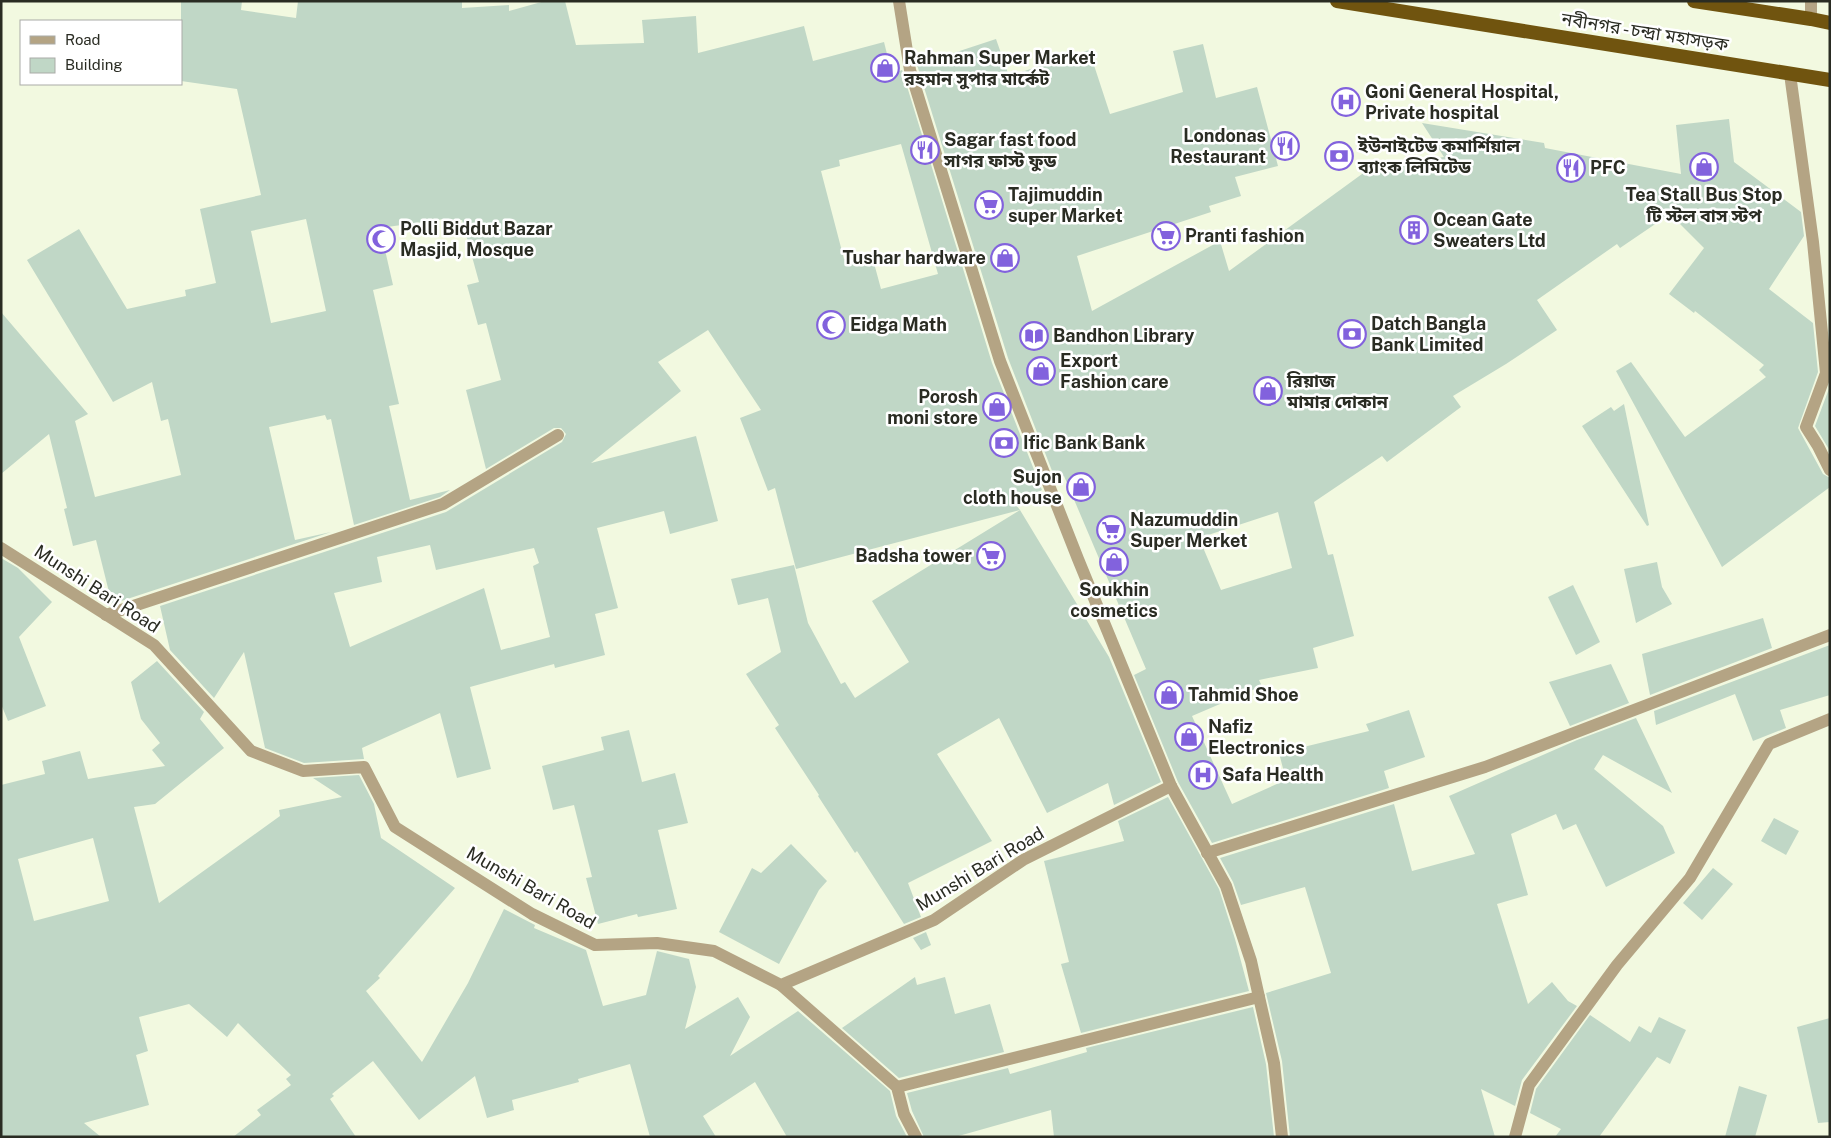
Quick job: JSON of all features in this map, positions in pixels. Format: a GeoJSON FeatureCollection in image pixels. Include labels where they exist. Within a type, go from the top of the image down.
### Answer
{"type":"FeatureCollection","features":[{"type":"Feature","properties":{"kind":"highway","name":"নবীনগর - চন্দ্রা মহাসড়ক"},"geometry":{"type":"LineString","coordinates":[[1336,1],[1830,80]]}},
{"type":"Feature","properties":{"kind":"highway"},"geometry":{"type":"LineString","coordinates":[[1694,1],[1830,23]]}},
{"type":"Feature","properties":{"kind":"street"},"geometry":{"type":"LineString","coordinates":[[899,1],[910,70],[1000,361],[1078,559],[1171,786],[1226,886],[1251,961],[1274,1063],[1282,1137]]}},
{"type":"Feature","properties":{"kind":"street"},"geometry":{"type":"LineString","coordinates":[[1811,1],[1811,19]]}},
{"type":"Feature","properties":{"kind":"street"},"geometry":{"type":"LineString","coordinates":[[1790,74],[1813,242],[1826,373],[1806,427],[1830,470]]}},
{"type":"Feature","properties":{"kind":"street"},"geometry":{"type":"LineString","coordinates":[[106,615],[443,504],[558,436]]}},
{"type":"Feature","properties":{"kind":"street","name":"Munshi Bari Road"},"geometry":{"type":"LineString","coordinates":[[1,548],[154,646],[251,751],[303,770],[364,767],[395,827],[532,914],[594,946],[657,943],[714,952],[782,984],[934,920],[1023,860],[1171,786]]}},
{"type":"Feature","properties":{"kind":"street"},"geometry":{"type":"LineString","coordinates":[[1207,853],[1485,767],[1830,635]]}},
{"type":"Feature","properties":{"kind":"street"},"geometry":{"type":"LineString","coordinates":[[1515,1137],[1529,1085],[1617,966],[1690,878],[1769,744],[1830,719]]}},
{"type":"Feature","properties":{"kind":"street"},"geometry":{"type":"LineString","coordinates":[[782,984],[897,1087],[904,1114],[916,1137]]}},
{"type":"Feature","properties":{"kind":"street"},"geometry":{"type":"LineString","coordinates":[[897,1087],[1259,997]]}},
{"type":"Feature","properties":{"kind":"building"},"geometry":{"type":"Polygon","coordinates":[[[181,1],[242,1],[241,10],[296,18],[298,1],[462,1],[462,8],[509,5],[509,11],[545,1],[565,1],[576,45],[644,43],[642,20],[696,16],[698,53],[804,26],[813,61],[884,42],[892,74],[902,70],[992,363],[1042,490],[1016,505],[1020,510],[796,569],[775,488],[768,491],[740,418],[761,410],[708,330],[658,362],[681,391],[591,463],[696,436],[718,521],[670,534],[664,511],[597,528],[618,608],[595,614],[605,655],[555,668],[554,664],[470,687],[491,769],[457,778],[440,713],[362,748],[364,759],[304,763],[265,748],[244,652],[214,698],[170,650],[160,606],[446,512],[562,442],[566,434],[561,428],[554,428],[486,469],[466,390],[501,380],[486,323],[478,325],[467,285],[479,282],[462,220],[445,222],[444,219],[380,228],[393,285],[373,290],[399,404],[389,406],[410,500],[450,490],[440,497],[354,525],[331,419],[327,420],[325,415],[269,427],[295,540],[331,532],[112,604],[96,540],[73,546],[64,509],[67,508],[49,434],[1,474],[1,312],[88,414],[75,421],[95,497],[181,475],[168,419],[161,421],[152,382],[113,402],[27,260],[79,229],[127,309],[186,296],[185,290],[216,283],[200,209],[261,195],[237,89],[182,81],[181,1]],[[901,144],[839,160],[840,166],[821,171],[844,259],[871,252],[881,289],[938,274],[901,144]],[[306,219],[251,231],[271,323],[326,311],[306,219]],[[430,545],[377,557],[382,582],[334,593],[350,647],[484,588],[501,650],[550,637],[533,566],[539,563],[534,548],[436,570],[430,545]]]}},
{"type":"Feature","properties":{"kind":"building"},"geometry":{"type":"Polygon","coordinates":[[[996,39],[1009,76],[1089,50],[1110,114],[1183,92],[1173,51],[1203,44],[1216,98],[1257,87],[1278,166],[1235,177],[1241,196],[1209,206],[1211,212],[1077,256],[1092,311],[1220,241],[1229,271],[1373,166],[1444,157],[1422,123],[1544,143],[1545,148],[1681,174],[1676,125],[1729,119],[1734,162],[1801,212],[1804,236],[1769,289],[1813,323],[1818,372],[1798,428],[1823,474],[1830,478],[1830,487],[1722,567],[1616,371],[1631,362],[1685,437],[1766,377],[1759,370],[1764,365],[1695,311],[1694,313],[1669,294],[1704,248],[1670,214],[1620,248],[1617,244],[1537,300],[1557,330],[1453,396],[1461,407],[1387,462],[1382,456],[1314,502],[1328,555],[1333,554],[1354,636],[1313,648],[1318,668],[1259,680],[1262,686],[1192,716],[1232,804],[1286,780],[1279,753],[1369,731],[1366,724],[1409,710],[1425,757],[1384,771],[1389,788],[1212,843],[1178,782],[1134,675],[1146,669],[1064,476],[1056,481],[1008,358],[917,65],[996,39]],[[1278,512],[1199,538],[1221,590],[1292,568],[1278,512]]]}},
{"type":"Feature","properties":{"kind":"building"},"geometry":{"type":"Polygon","coordinates":[[[1830,386],[1830,451],[1815,426],[1830,386]]]}},
{"type":"Feature","properties":{"kind":"building"},"geometry":{"type":"Polygon","coordinates":[[[1624,404],[1649,525],[1647,526],[1582,426],[1611,407],[1614,411],[1624,404]]]}},
{"type":"Feature","properties":{"kind":"building"},"geometry":{"type":"Polygon","coordinates":[[[1020,510],[1109,657],[1161,782],[1114,805],[1108,783],[1047,813],[999,718],[937,754],[992,841],[908,883],[921,917],[904,924],[857,851],[855,853],[775,728],[779,725],[746,674],[781,652],[768,598],[738,605],[731,579],[794,565],[808,623],[841,684],[845,682],[855,698],[909,662],[872,601],[1020,510]]]}},
{"type":"Feature","properties":{"kind":"building"},"geometry":{"type":"Polygon","coordinates":[[[1,558],[18,568],[52,602],[19,637],[46,706],[8,721],[1,704],[1,558]]]}},
{"type":"Feature","properties":{"kind":"building"},"geometry":{"type":"Polygon","coordinates":[[[1657,562],[1662,587],[1672,604],[1636,623],[1624,569],[1657,562]]]}},
{"type":"Feature","properties":{"kind":"building"},"geometry":{"type":"Polygon","coordinates":[[[1573,585],[1600,642],[1576,655],[1548,597],[1573,585]]]}},
{"type":"Feature","properties":{"kind":"building"},"geometry":{"type":"Polygon","coordinates":[[[1763,618],[1772,648],[1650,695],[1642,654],[1763,618]]]}},
{"type":"Feature","properties":{"kind":"building"},"geometry":{"type":"Polygon","coordinates":[[[1830,645],[1830,695],[1780,710],[1786,728],[1753,741],[1735,694],[1656,725],[1654,711],[1830,645]]]}},
{"type":"Feature","properties":{"kind":"building"},"geometry":{"type":"Polygon","coordinates":[[[157,661],[204,712],[200,719],[224,748],[155,804],[134,807],[159,903],[280,816],[279,810],[342,797],[313,778],[359,775],[374,804],[381,838],[455,888],[378,976],[380,978],[366,991],[422,1062],[468,983],[504,909],[535,925],[534,928],[586,950],[603,1006],[646,995],[657,951],[689,959],[696,987],[685,1029],[738,997],[750,1017],[730,1056],[798,1011],[890,1091],[896,1116],[907,1137],[787,1137],[755,1082],[703,1116],[716,1137],[650,1137],[630,1064],[578,1079],[579,1082],[512,1100],[514,1110],[487,1118],[475,1076],[419,1120],[373,1061],[332,1094],[334,1096],[330,1099],[356,1137],[233,1137],[261,1115],[257,1110],[291,1085],[286,1079],[291,1075],[238,1023],[227,1037],[189,1004],[139,1017],[148,1051],[136,1055],[149,1105],[84,1123],[101,1137],[1,1137],[1,785],[45,774],[42,761],[80,751],[88,779],[165,766],[152,750],[160,743],[141,719],[131,682],[157,661]],[[93,838],[18,859],[34,921],[109,901],[93,838]]]}},
{"type":"Feature","properties":{"kind":"building"},"geometry":{"type":"Polygon","coordinates":[[[1611,664],[1629,703],[1570,726],[1549,682],[1611,664]]]}},
{"type":"Feature","properties":{"kind":"building"},"geometry":{"type":"Polygon","coordinates":[[[1636,718],[1672,793],[1603,755],[1594,769],[1663,826],[1675,853],[1606,887],[1576,824],[1563,830],[1556,814],[1511,834],[1528,895],[1497,904],[1528,1004],[1552,982],[1568,1001],[1577,1006],[1522,1080],[1515,1106],[1481,1089],[1495,1137],[1290,1137],[1282,1061],[1266,993],[1331,973],[1305,887],[1241,905],[1233,882],[1220,858],[1394,804],[1412,871],[1475,854],[1449,796],[1577,740],[1636,718]]]}},
{"type":"Feature","properties":{"kind":"building"},"geometry":{"type":"Polygon","coordinates":[[[629,730],[642,782],[675,773],[688,823],[658,830],[677,909],[638,917],[637,914],[598,924],[586,878],[592,877],[574,805],[553,810],[542,766],[604,750],[601,737],[629,730]]]}},
{"type":"Feature","properties":{"kind":"building"},"geometry":{"type":"Polygon","coordinates":[[[1168,797],[1219,889],[1249,991],[1081,1033],[1061,964],[1069,962],[1044,861],[1124,841],[1118,821],[1168,797]]]}},
{"type":"Feature","properties":{"kind":"building"},"geometry":{"type":"Polygon","coordinates":[[[1774,818],[1799,831],[1786,855],[1761,841],[1774,818]]]}},
{"type":"Feature","properties":{"kind":"building"},"geometry":{"type":"Polygon","coordinates":[[[791,844],[827,881],[819,890],[779,964],[719,932],[752,868],[761,873],[791,844]]]}},
{"type":"Feature","properties":{"kind":"building"},"geometry":{"type":"Polygon","coordinates":[[[1713,868],[1733,884],[1702,920],[1683,903],[1713,868]]]}},
{"type":"Feature","properties":{"kind":"building"},"geometry":{"type":"Polygon","coordinates":[[[926,932],[931,945],[921,950],[913,938],[926,932]]]}},
{"type":"Feature","properties":{"kind":"building"},"geometry":{"type":"Polygon","coordinates":[[[915,977],[917,985],[945,977],[955,1014],[990,1004],[1004,1052],[899,1078],[842,1028],[915,977]]]}},
{"type":"Feature","properties":{"kind":"building"},"geometry":{"type":"Polygon","coordinates":[[[1253,1007],[1266,1064],[1274,1137],[1054,1137],[1051,1110],[955,1137],[924,1137],[912,1111],[907,1093],[1008,1068],[1010,1074],[1087,1052],[1086,1048],[1253,1007]]]}},
{"type":"Feature","properties":{"kind":"building"},"geometry":{"type":"Polygon","coordinates":[[[1590,1015],[1630,1042],[1639,1026],[1651,1033],[1659,1017],[1686,1030],[1670,1064],[1657,1057],[1599,1137],[1555,1137],[1561,1129],[1530,1113],[1536,1089],[1590,1015]]]}},
{"type":"Feature","properties":{"kind":"building"},"geometry":{"type":"Polygon","coordinates":[[[1830,1018],[1830,1122],[1818,1123],[1797,1027],[1830,1018]]]}},
{"type":"Feature","properties":{"kind":"building"},"geometry":{"type":"Polygon","coordinates":[[[1739,1086],[1767,1095],[1755,1137],[1725,1137],[1739,1086]]]}},
{"type":"Feature","properties":{"kind":"place","name":"Rahman Super Market রহমান সুপার মার্কেট"},"geometry":{"type":"Point","coordinates":[885,68]}},
{"type":"Feature","properties":{"kind":"place","name":"Goni General Hospital, Private hospital"},"geometry":{"type":"Point","coordinates":[1346,102]}},
{"type":"Feature","properties":{"kind":"place","name":"Londonas Restaurant"},"geometry":{"type":"Point","coordinates":[1285,146]}},
{"type":"Feature","properties":{"kind":"place","name":"Sagar fast food সাগর ফাস্ট ফুড"},"geometry":{"type":"Point","coordinates":[925,150]}},
{"type":"Feature","properties":{"kind":"place","name":"ইউনাইটেড কমার্শিয়াল ব্যাংক লিমিটেড"},"geometry":{"type":"Point","coordinates":[1339,156]}},
{"type":"Feature","properties":{"kind":"place","name":"Tea Stall Bus Stop টি স্টল বাস স্টপ"},"geometry":{"type":"Point","coordinates":[1704,167]}},
{"type":"Feature","properties":{"kind":"place","name":"PFC"},"geometry":{"type":"Point","coordinates":[1571,168]}},
{"type":"Feature","properties":{"kind":"place","name":"Tajimuddin super Market"},"geometry":{"type":"Point","coordinates":[989,205]}},
{"type":"Feature","properties":{"kind":"place","name":"Ocean Gate Sweaters Ltd"},"geometry":{"type":"Point","coordinates":[1414,230]}},
{"type":"Feature","properties":{"kind":"place","name":"Pranti fashion"},"geometry":{"type":"Point","coordinates":[1166,236]}},
{"type":"Feature","properties":{"kind":"place","name":"Polli Biddut Bazar Masjid, Mosque"},"geometry":{"type":"Point","coordinates":[381,239]}},
{"type":"Feature","properties":{"kind":"place","name":"Tushar hardware"},"geometry":{"type":"Point","coordinates":[1005,258]}},
{"type":"Feature","properties":{"kind":"place","name":"Eidga Math"},"geometry":{"type":"Point","coordinates":[831,325]}},
{"type":"Feature","properties":{"kind":"place","name":"Datch Bangla Bank Limited"},"geometry":{"type":"Point","coordinates":[1352,334]}},
{"type":"Feature","properties":{"kind":"place","name":"Bandhon Library"},"geometry":{"type":"Point","coordinates":[1034,336]}},
{"type":"Feature","properties":{"kind":"place","name":"Export Fashion care"},"geometry":{"type":"Point","coordinates":[1041,371]}},
{"type":"Feature","properties":{"kind":"place","name":"রিয়াজ মামার দোকান"},"geometry":{"type":"Point","coordinates":[1268,391]}},
{"type":"Feature","properties":{"kind":"place","name":"Porosh moni store"},"geometry":{"type":"Point","coordinates":[997,407]}},
{"type":"Feature","properties":{"kind":"place","name":"Ific Bank Bank"},"geometry":{"type":"Point","coordinates":[1004,443]}},
{"type":"Feature","properties":{"kind":"place","name":"Sujon cloth house"},"geometry":{"type":"Point","coordinates":[1081,487]}},
{"type":"Feature","properties":{"kind":"place","name":"Nazumuddin Super Merket"},"geometry":{"type":"Point","coordinates":[1111,530]}},
{"type":"Feature","properties":{"kind":"place","name":"Badsha tower"},"geometry":{"type":"Point","coordinates":[991,556]}},
{"type":"Feature","properties":{"kind":"place","name":"Soukhin cosmetics"},"geometry":{"type":"Point","coordinates":[1114,562]}},
{"type":"Feature","properties":{"kind":"place","name":"Tahmid Shoe"},"geometry":{"type":"Point","coordinates":[1169,695]}},
{"type":"Feature","properties":{"kind":"place","name":"Nafiz Electronics"},"geometry":{"type":"Point","coordinates":[1189,737]}},
{"type":"Feature","properties":{"kind":"place","name":"Safa Health"},"geometry":{"type":"Point","coordinates":[1203,775]}}]}
